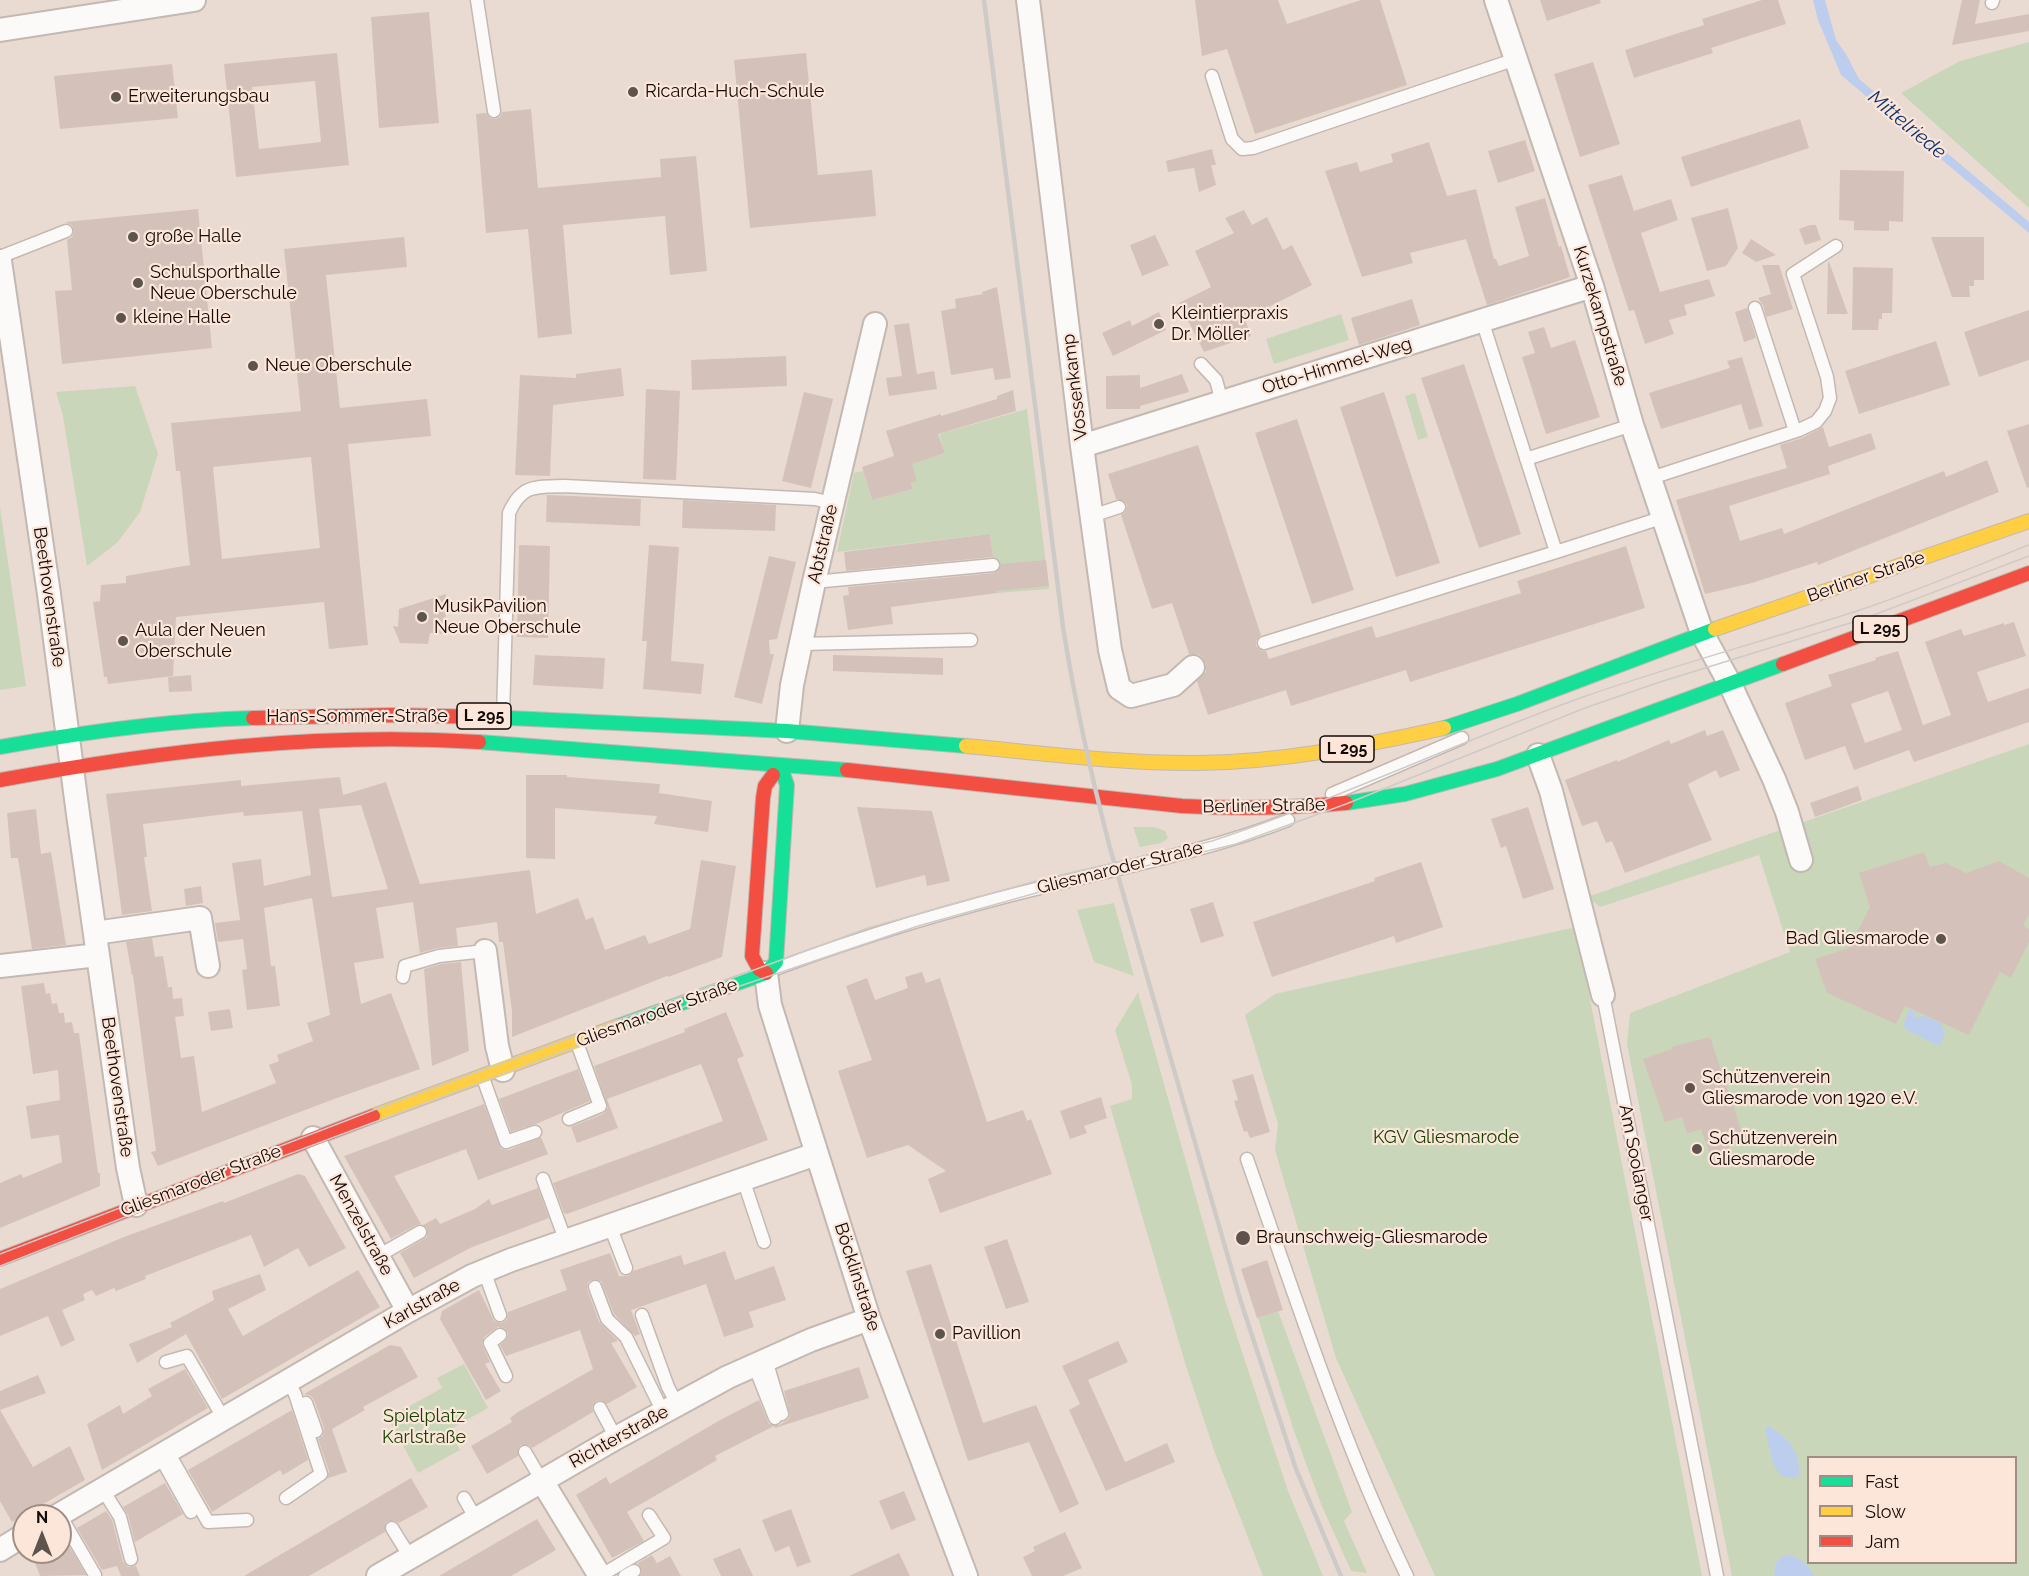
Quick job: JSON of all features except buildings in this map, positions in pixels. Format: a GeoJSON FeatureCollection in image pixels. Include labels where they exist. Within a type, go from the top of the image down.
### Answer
{"type":"FeatureCollection","features":[{"type":"Feature","properties":{"kind":"main road","name":"Berliner Straße"},"geometry":{"type":"LineString","coordinates":[[784,750],[873,737],[1128,761],[1183,763],[1243,761],[1308,755],[1374,744],[1437,730],[1517,704],[1702,633],[2029,521]]}},
{"type":"Feature","properties":{"kind":"main road","name":"Berliner Straße"},"geometry":{"type":"LineString","coordinates":[[784,750],[913,776],[1187,807],[1280,808],[1326,805],[1407,794],[1450,783],[1538,754],[2029,573]]}},
{"type":"Feature","properties":{"kind":"main road","name":"Hans-Sommer-Straße"},"geometry":{"type":"LineString","coordinates":[[0,747],[67,735],[180,721],[391,715],[503,717],[784,750]]}},
{"type":"Feature","properties":{"kind":"main road","name":"Hans-Sommer-Straße"},"geometry":{"type":"LineString","coordinates":[[0,780],[205,748],[339,739],[784,750]]}},
{"type":"Feature","properties":{"kind":"main road","name":"Abtstraße"},"geometry":{"type":"LineString","coordinates":[[784,750],[787,785],[776,962],[766,973],[759,969],[752,956],[765,786],[784,750]]}},
{"type":"Feature","properties":{"kind":"main road","name":"Gliesmaroder Straße"},"geometry":{"type":"LineString","coordinates":[[0,1259],[313,1138],[766,973]]}},
{"type":"Feature","properties":{"kind":"street"},"geometry":{"type":"LineString","coordinates":[[0,30],[194,0]]}},
{"type":"Feature","properties":{"kind":"street","name":"Vossenkamp"},"geometry":{"type":"LineString","coordinates":[[1028,0],[1082,446],[1110,650],[1119,688],[1131,696],[1173,685],[1193,667]]}},
{"type":"Feature","properties":{"kind":"street","name":"Kurzekampstraße"},"geometry":{"type":"LineString","coordinates":[[1496,0],[1592,286],[1632,425],[1702,633]]}},
{"type":"Feature","properties":{"kind":"street","name":"Beethovenstraße"},"geometry":{"type":"LineString","coordinates":[[0,259],[50,594],[67,735],[128,1168],[136,1205]]}},
{"type":"Feature","properties":{"kind":"street","name":"Otto-Himmel-Weg"},"geometry":{"type":"LineString","coordinates":[[1082,446],[1592,286]]}},
{"type":"Feature","properties":{"kind":"street","name":"Abtstraße"},"geometry":{"type":"LineString","coordinates":[[784,750],[792,685],[814,582],[875,324]]}},
{"type":"Feature","properties":{"kind":"street"},"geometry":{"type":"LineString","coordinates":[[1702,633],[1730,684],[1774,779],[1787,812],[1801,860]]}},
{"type":"Feature","properties":{"kind":"street","name":"Am Soolanger"},"geometry":{"type":"LineString","coordinates":[[1538,754],[1551,792],[1603,995]]}},
{"type":"Feature","properties":{"kind":"street"},"geometry":{"type":"LineString","coordinates":[[0,966],[200,918],[208,966]]}},
{"type":"Feature","properties":{"kind":"street"},"geometry":{"type":"LineString","coordinates":[[485,951],[497,1046],[493,1073]]}},
{"type":"Feature","properties":{"kind":"street","name":"Böcklinstraße"},"geometry":{"type":"LineString","coordinates":[[766,973],[770,1005],[869,1318],[966,1576]]}},
{"type":"Feature","properties":{"kind":"street","name":"Menzelstraße"},"geometry":{"type":"LineString","coordinates":[[313,1138],[408,1311]]}},
{"type":"Feature","properties":{"kind":"street","name":"Karlstraße"},"geometry":{"type":"LineString","coordinates":[[72,1508],[408,1311],[484,1271],[816,1154]]}},
{"type":"Feature","properties":{"kind":"street","name":"Richterstraße"},"geometry":{"type":"LineString","coordinates":[[378,1576],[670,1408],[760,1363],[869,1318]]}},
{"type":"Feature","properties":{"kind":"street"},"geometry":{"type":"LineString","coordinates":[[542,1481],[600,1576]]}},
{"type":"Feature","properties":{"kind":"lane"},"geometry":{"type":"LineString","coordinates":[[477,0],[494,111]]}},
{"type":"Feature","properties":{"kind":"lane"},"geometry":{"type":"LineString","coordinates":[[1212,76],[1232,139],[1242,149],[1253,148],[1516,59]]}},
{"type":"Feature","properties":{"kind":"lane"},"geometry":{"type":"LineString","coordinates":[[0,259],[66,231]]}},
{"type":"Feature","properties":{"kind":"lane"},"geometry":{"type":"LineString","coordinates":[[1651,478],[1795,431],[1816,422],[1825,411],[1830,398],[1827,378],[1793,274],[1836,246]]}},
{"type":"Feature","properties":{"kind":"lane"},"geometry":{"type":"LineString","coordinates":[[1755,308],[1795,431]]}},
{"type":"Feature","properties":{"kind":"lane"},"geometry":{"type":"LineString","coordinates":[[1482,320],[1556,552]]}},
{"type":"Feature","properties":{"kind":"lane"},"geometry":{"type":"LineString","coordinates":[[1201,364],[1216,380],[1222,402]]}},
{"type":"Feature","properties":{"kind":"lane"},"geometry":{"type":"LineString","coordinates":[[1526,459],[1632,425]]}},
{"type":"Feature","properties":{"kind":"lane"},"geometry":{"type":"LineString","coordinates":[[503,717],[509,513],[516,497],[534,487],[565,486],[815,499],[832,503]]}},
{"type":"Feature","properties":{"kind":"lane"},"geometry":{"type":"LineString","coordinates":[[1092,516],[1119,507]]}},
{"type":"Feature","properties":{"kind":"lane"},"geometry":{"type":"LineString","coordinates":[[1264,644],[1664,517]]}},
{"type":"Feature","properties":{"kind":"lane"},"geometry":{"type":"LineString","coordinates":[[814,582],[993,565]]}},
{"type":"Feature","properties":{"kind":"lane"},"geometry":{"type":"LineString","coordinates":[[801,644],[971,640]]}},
{"type":"Feature","properties":{"kind":"lane"},"geometry":{"type":"LineString","coordinates":[[1326,805],[1333,792],[1482,729],[1558,687]]}},
{"type":"Feature","properties":{"kind":"lane","name":"Gliesmaroder Straße"},"geometry":{"type":"LineString","coordinates":[[766,973],[920,920],[990,900],[1209,846],[1261,830],[1326,805]]}},
{"type":"Feature","properties":{"kind":"lane"},"geometry":{"type":"LineString","coordinates":[[404,977],[405,966],[438,957],[485,951]]}},
{"type":"Feature","properties":{"kind":"lane","name":"Am Soolanger"},"geometry":{"type":"LineString","coordinates":[[1603,995],[1717,1576]]}},
{"type":"Feature","properties":{"kind":"lane"},"geometry":{"type":"LineString","coordinates":[[569,1119],[600,1106],[577,1042]]}},
{"type":"Feature","properties":{"kind":"lane"},"geometry":{"type":"LineString","coordinates":[[493,1073],[506,1142],[535,1132]]}},
{"type":"Feature","properties":{"kind":"lane"},"geometry":{"type":"LineString","coordinates":[[1247,1159],[1358,1466],[1407,1576]]}},
{"type":"Feature","properties":{"kind":"lane"},"geometry":{"type":"LineString","coordinates":[[543,1179],[566,1242]]}},
{"type":"Feature","properties":{"kind":"lane"},"geometry":{"type":"LineString","coordinates":[[743,1179],[764,1242]]}},
{"type":"Feature","properties":{"kind":"lane"},"geometry":{"type":"LineString","coordinates":[[610,1226],[626,1268]]}},
{"type":"Feature","properties":{"kind":"lane"},"geometry":{"type":"LineString","coordinates":[[378,1256],[420,1232]]}},
{"type":"Feature","properties":{"kind":"lane"},"geometry":{"type":"LineString","coordinates":[[484,1271],[500,1315]]}},
{"type":"Feature","properties":{"kind":"lane"},"geometry":{"type":"LineString","coordinates":[[595,1287],[607,1319],[626,1337],[670,1408]]}},
{"type":"Feature","properties":{"kind":"lane"},"geometry":{"type":"LineString","coordinates":[[642,1315],[668,1387],[670,1408]]}},
{"type":"Feature","properties":{"kind":"lane"},"geometry":{"type":"LineString","coordinates":[[500,1335],[490,1343],[506,1376]]}},
{"type":"Feature","properties":{"kind":"lane"},"geometry":{"type":"LineString","coordinates":[[166,1362],[187,1356],[224,1419]]}},
{"type":"Feature","properties":{"kind":"lane"},"geometry":{"type":"LineString","coordinates":[[760,1363],[778,1416]]}},
{"type":"Feature","properties":{"kind":"lane"},"geometry":{"type":"LineString","coordinates":[[292,1379],[316,1431]]}},
{"type":"Feature","properties":{"kind":"lane"},"geometry":{"type":"LineString","coordinates":[[286,1498],[321,1474],[292,1379]]}},
{"type":"Feature","properties":{"kind":"lane"},"geometry":{"type":"LineString","coordinates":[[600,1408],[616,1438]]}},
{"type":"Feature","properties":{"kind":"lane"},"geometry":{"type":"LineString","coordinates":[[525,1452],[542,1481]]}},
{"type":"Feature","properties":{"kind":"lane"},"geometry":{"type":"LineString","coordinates":[[164,1454],[191,1512]]}},
{"type":"Feature","properties":{"kind":"lane"},"geometry":{"type":"LineString","coordinates":[[164,1454],[208,1522],[247,1520]]}},
{"type":"Feature","properties":{"kind":"lane"},"geometry":{"type":"LineString","coordinates":[[103,1490],[120,1516],[131,1559]]}},
{"type":"Feature","properties":{"kind":"lane"},"geometry":{"type":"LineString","coordinates":[[464,1498],[476,1519]]}},
{"type":"Feature","properties":{"kind":"lane"},"geometry":{"type":"LineString","coordinates":[[600,1576],[664,1538],[649,1515]]}},
{"type":"Feature","properties":{"kind":"lane"},"geometry":{"type":"LineString","coordinates":[[392,1528],[410,1557]]}},
{"type":"Feature","properties":{"kind":"lane"},"geometry":{"type":"LineString","coordinates":[[72,1537],[95,1575]]}},
{"type":"Feature","properties":{"kind":"green space"},"geometry":{"type":"Polygon","coordinates":[[[2029,42],[2029,208],[1901,93],[1960,61],[2029,42]]]}},
{"type":"Feature","properties":{"kind":"green space"},"geometry":{"type":"Polygon","coordinates":[[[1341,314],[1349,340],[1274,364],[1266,339],[1341,314]]]}},
{"type":"Feature","properties":{"kind":"green space"},"geometry":{"type":"Polygon","coordinates":[[[135,386],[158,454],[140,512],[117,543],[87,566],[63,416],[56,392],[135,386]]]}},
{"type":"Feature","properties":{"kind":"green space"},"geometry":{"type":"Polygon","coordinates":[[[1415,393],[1428,437],[1418,440],[1405,396],[1415,393]]]}},
{"type":"Feature","properties":{"kind":"green space"},"geometry":{"type":"Polygon","coordinates":[[[1027,409],[1049,589],[997,593],[990,534],[837,552],[854,473],[863,471],[872,500],[913,489],[911,483],[917,481],[906,447],[920,461],[945,453],[939,434],[1027,409]]]}},
{"type":"Feature","properties":{"kind":"green space"},"geometry":{"type":"Polygon","coordinates":[[[0,507],[26,686],[0,690],[0,507]]]}},
{"type":"Feature","properties":{"kind":"green space"},"geometry":{"type":"Polygon","coordinates":[[[2029,744],[2029,1576],[1815,1576],[1781,1557],[1775,1564],[1774,1576],[1732,1576],[1627,1044],[1630,1013],[1790,952],[1759,855],[1600,907],[1587,897],[2029,744]]]}},
{"type":"Feature","properties":{"kind":"green space"},"geometry":{"type":"Polygon","coordinates":[[[1133,827],[1154,827],[1165,831],[1168,838],[1161,843],[1140,847],[1133,827]]]}},
{"type":"Feature","properties":{"kind":"green space"},"geometry":{"type":"Polygon","coordinates":[[[1114,903],[1134,976],[1094,962],[1077,910],[1114,903]]]}},
{"type":"Feature","properties":{"kind":"green space","name":"KGV Gliesmarode"},"geometry":{"type":"Polygon","coordinates":[[[1576,927],[1702,1576],[1435,1576],[1336,1358],[1275,1150],[1278,1124],[1245,1015],[1275,994],[1576,927]]]}},
{"type":"Feature","properties":{"kind":"green space"},"geometry":{"type":"Polygon","coordinates":[[[1138,992],[1225,1300],[1288,1491],[1323,1576],[1263,1576],[1215,1453],[1186,1366],[1110,1106],[1132,1099],[1132,1085],[1115,1030],[1138,992]]]}},
{"type":"Feature","properties":{"kind":"green space"},"geometry":{"type":"Polygon","coordinates":[[[1278,1311],[1352,1512],[1344,1521],[1367,1573],[1351,1571],[1321,1504],[1294,1431],[1258,1318],[1278,1311]]]}},
{"type":"Feature","properties":{"kind":"green space","name":"Spielplatz Karlstraße"},"geometry":{"type":"Polygon","coordinates":[[[464,1364],[488,1408],[449,1430],[460,1450],[418,1473],[388,1418],[442,1388],[437,1378],[464,1364]]]}},
{"type":"Feature","properties":{"kind":"water","name":"Mittelriede"},"geometry":{"type":"Polygon","coordinates":[[[1813,0],[1825,0],[1836,40],[1859,79],[2029,222],[2029,233],[1841,75],[1818,20],[1813,0]]]}},
{"type":"Feature","properties":{"kind":"water"},"geometry":{"type":"Polygon","coordinates":[[[1910,1009],[1917,1012],[1913,1016],[1917,1018],[1924,1016],[1941,1023],[1945,1035],[1939,1046],[1905,1029],[1904,1023],[1910,1009]]]}},
{"type":"Feature","properties":{"kind":"water"},"geometry":{"type":"Polygon","coordinates":[[[1769,1426],[1792,1446],[1798,1459],[1799,1476],[1791,1478],[1780,1475],[1773,1463],[1765,1429],[1769,1426]]]}},
{"type":"Feature","properties":{"kind":"water"},"geometry":{"type":"Polygon","coordinates":[[[1791,1555],[1804,1562],[1815,1576],[1774,1576],[1775,1564],[1781,1557],[1791,1555]]]}},
{"type":"Feature","properties":{"kind":"tram line"},"geometry":{"type":"LineString","coordinates":[[0,1254],[379,1108],[868,928],[1043,879],[1212,841],[1306,807],[1583,697],[1860,610],[2029,545]]}},
{"type":"Feature","properties":{"kind":"tram line"},"geometry":{"type":"LineString","coordinates":[[0,1266],[230,1176],[734,988],[918,926],[1047,890],[1236,844],[1346,804],[1585,708],[1660,682],[1863,619],[2029,556]]}},
{"type":"Feature","properties":{"kind":"railway"},"geometry":{"type":"LineString","coordinates":[[984,0],[1063,627],[1090,766],[1110,848],[1241,1302],[1296,1469],[1341,1576]]}},
{"type":"Feature","properties":{"kind":"traffic: fast"},"geometry":{"type":"LineString","coordinates":[[1444,728],[1517,704],[1715,629]]}},
{"type":"Feature","properties":{"kind":"traffic: fast"},"geometry":{"type":"LineString","coordinates":[[1346,803],[1405,794],[1497,769],[1783,664]]}},
{"type":"Feature","properties":{"kind":"traffic: fast"},"geometry":{"type":"LineString","coordinates":[[488,717],[787,731],[966,746]]}},
{"type":"Feature","properties":{"kind":"traffic: fast"},"geometry":{"type":"LineString","coordinates":[[0,747],[126,728],[189,721],[253,718]]}},
{"type":"Feature","properties":{"kind":"traffic: fast"},"geometry":{"type":"LineString","coordinates":[[479,742],[847,770]]}},
{"type":"Feature","properties":{"kind":"traffic: fast"},"geometry":{"type":"LineString","coordinates":[[618,1026],[766,973],[776,962],[787,785],[780,765]]}},
{"type":"Feature","properties":{"kind":"traffic: slow"},"geometry":{"type":"LineString","coordinates":[[1715,629],[2029,521]]}},
{"type":"Feature","properties":{"kind":"traffic: slow"},"geometry":{"type":"LineString","coordinates":[[966,746],[1141,762],[1230,762],[1322,752],[1444,728]]}},
{"type":"Feature","properties":{"kind":"traffic: slow"},"geometry":{"type":"LineString","coordinates":[[373,1116],[618,1026]]}},
{"type":"Feature","properties":{"kind":"traffic: jam"},"geometry":{"type":"LineString","coordinates":[[1783,664],[2029,573]]}},
{"type":"Feature","properties":{"kind":"traffic: jam"},"geometry":{"type":"LineString","coordinates":[[253,718],[391,715],[488,717]]}},
{"type":"Feature","properties":{"kind":"traffic: jam"},"geometry":{"type":"LineString","coordinates":[[0,780],[119,760],[238,746],[358,740],[479,742]]}},
{"type":"Feature","properties":{"kind":"traffic: jam"},"geometry":{"type":"LineString","coordinates":[[847,770],[1182,806],[1264,808],[1346,803]]}},
{"type":"Feature","properties":{"kind":"traffic: jam"},"geometry":{"type":"LineString","coordinates":[[766,973],[759,969],[752,956],[763,798],[765,786],[773,775]]}},
{"type":"Feature","properties":{"kind":"traffic: jam"},"geometry":{"type":"LineString","coordinates":[[0,1259],[373,1116]]}},
{"type":"Feature","properties":{"kind":"place","name":"Ricarda-Huch-Schule"},"geometry":{"type":"Point","coordinates":[633,92]}},
{"type":"Feature","properties":{"kind":"place","name":"Erweiterungsbau"},"geometry":{"type":"Point","coordinates":[116,97]}},
{"type":"Feature","properties":{"kind":"place","name":"große Halle"},"geometry":{"type":"Point","coordinates":[133,237]}},
{"type":"Feature","properties":{"kind":"place","name":"Schulsporthalle Neue Oberschule"},"geometry":{"type":"Point","coordinates":[138,283]}},
{"type":"Feature","properties":{"kind":"place","name":"kleine Halle"},"geometry":{"type":"Point","coordinates":[121,318]}},
{"type":"Feature","properties":{"kind":"place","name":"Kleintierpraxis Dr. Möller"},"geometry":{"type":"Point","coordinates":[1159,324]}},
{"type":"Feature","properties":{"kind":"place","name":"Neue Oberschule"},"geometry":{"type":"Point","coordinates":[253,366]}},
{"type":"Feature","properties":{"kind":"place","name":"MusikPavilion Neue Oberschule"},"geometry":{"type":"Point","coordinates":[422,617]}},
{"type":"Feature","properties":{"kind":"place","name":"Aula der Neuen Oberschule"},"geometry":{"type":"Point","coordinates":[123,641]}},
{"type":"Feature","properties":{"kind":"place","name":"Bad Gliesmarode"},"geometry":{"type":"Point","coordinates":[1941,939]}},
{"type":"Feature","properties":{"kind":"place","name":"Schützenverein Gliesmarode von 1920 e.V."},"geometry":{"type":"Point","coordinates":[1690,1088]}},
{"type":"Feature","properties":{"kind":"place","name":"Schützenverein Gliesmarode"},"geometry":{"type":"Point","coordinates":[1697,1149]}},
{"type":"Feature","properties":{"kind":"place","name":"Braunschweig-Gliesmarode"},"geometry":{"type":"Point","coordinates":[1243,1238]}},
{"type":"Feature","properties":{"kind":"place","name":"Pavillion"},"geometry":{"type":"Point","coordinates":[940,1334]}}]}
